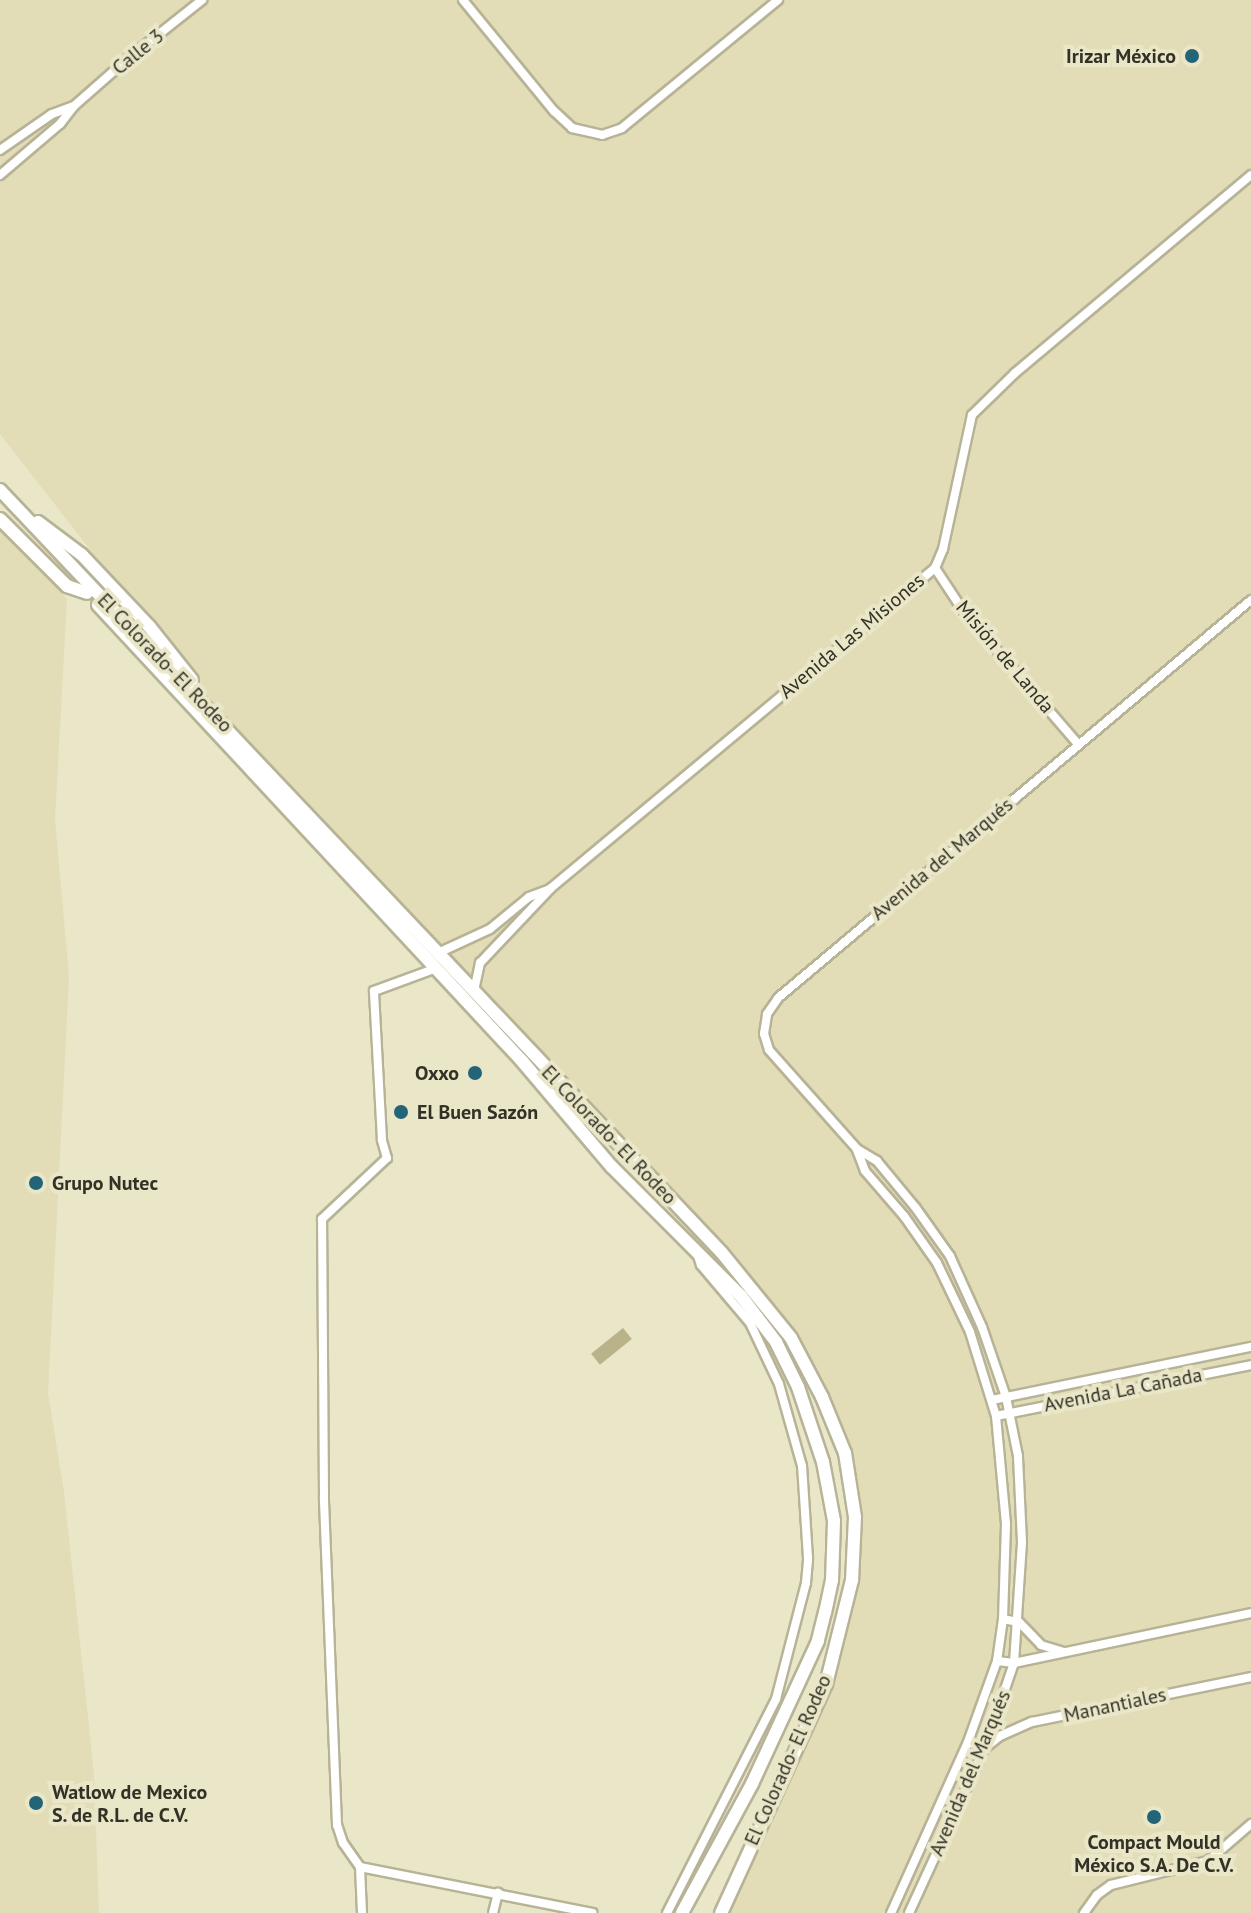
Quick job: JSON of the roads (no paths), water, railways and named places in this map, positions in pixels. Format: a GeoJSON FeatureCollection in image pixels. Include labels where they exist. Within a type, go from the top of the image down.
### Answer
{"type":"FeatureCollection","features":[{"type":"Feature","properties":{"kind":"main road","name":"El Colorado- El Rodeo"},"geometry":{"type":"LineString","coordinates":[[2,496],[87,593],[437,968],[612,1167],[741,1296],[776,1342],[798,1387],[823,1462],[834,1521],[832,1580],[818,1641],[752,1784],[680,1913]]}},
{"type":"Feature","properties":{"kind":"main road","name":"El Colorado- El Rodeo"},"geometry":{"type":"LineString","coordinates":[[2,496],[82,555],[149,626],[233,733],[722,1253],[791,1338],[822,1397],[845,1453],[855,1517],[852,1580],[826,1684],[721,1913]]}},
{"type":"Feature","properties":{"kind":"main road"},"geometry":{"type":"LineString","coordinates":[[0,519],[67,586],[87,593]]}},
{"type":"Feature","properties":{"kind":"street","name":"Calle 3"},"geometry":{"type":"LineString","coordinates":[[74,106],[202,0]]}},
{"type":"Feature","properties":{"kind":"street"},"geometry":{"type":"LineString","coordinates":[[463,0],[554,111],[572,128],[602,135],[622,128],[778,0]]}},
{"type":"Feature","properties":{"kind":"street"},"geometry":{"type":"LineString","coordinates":[[0,150],[52,114],[74,106]]}},
{"type":"Feature","properties":{"kind":"street"},"geometry":{"type":"LineString","coordinates":[[0,175],[60,124],[74,106]]}},
{"type":"Feature","properties":{"kind":"street","name":"Avenida Las Misiones"},"geometry":{"type":"LineString","coordinates":[[474,992],[474,974],[480,963],[551,888],[935,568],[943,549],[972,415],[1015,373],[1251,175]]}},
{"type":"Feature","properties":{"kind":"street","name":"Misión de Landa"},"geometry":{"type":"LineString","coordinates":[[935,568],[964,612],[1078,744]]}},
{"type":"Feature","properties":{"kind":"street","name":"Avenida del Marqués"},"geometry":{"type":"LineString","coordinates":[[909,1913],[985,1748],[1014,1663],[1021,1574],[1018,1456],[1006,1397],[970,1299],[950,1256],[877,1161],[857,1149],[769,1050],[764,1034],[767,1014],[778,998],[1251,600]]}},
{"type":"Feature","properties":{"kind":"street","name":"Avenida Las Misiones"},"geometry":{"type":"LineString","coordinates":[[438,953],[490,929],[529,897],[551,888]]}},
{"type":"Feature","properties":{"kind":"street"},"geometry":{"type":"LineString","coordinates":[[362,1913],[360,1867],[343,1843],[337,1825],[324,1497],[322,1219],[387,1158],[382,1140],[374,991],[437,968]]}},
{"type":"Feature","properties":{"kind":"street","name":"Avenida del Marqués"},"geometry":{"type":"LineString","coordinates":[[857,1149],[865,1171],[904,1216],[937,1263],[957,1305]]}},
{"type":"Feature","properties":{"kind":"street"},"geometry":{"type":"LineString","coordinates":[[667,1913],[679,1896],[703,1841],[776,1699],[806,1583],[808,1558],[802,1466],[779,1384],[750,1323],[701,1265],[697,1251]]}},
{"type":"Feature","properties":{"kind":"street"},"geometry":{"type":"LineString","coordinates":[[891,1913],[968,1742],[997,1661],[1003,1619],[1006,1524],[996,1416],[957,1305],[970,1299]]}},
{"type":"Feature","properties":{"kind":"street"},"geometry":{"type":"LineString","coordinates":[[992,1400],[1251,1347]]}},
{"type":"Feature","properties":{"kind":"street","name":"Avenida La Cañada"},"geometry":{"type":"LineString","coordinates":[[996,1416],[1251,1365]]}},
{"type":"Feature","properties":{"kind":"street"},"geometry":{"type":"LineString","coordinates":[[1006,1524],[1021,1524]]}},
{"type":"Feature","properties":{"kind":"street"},"geometry":{"type":"LineString","coordinates":[[1005,1572],[1021,1574]]}},
{"type":"Feature","properties":{"kind":"street"},"geometry":{"type":"LineString","coordinates":[[997,1661],[1014,1663],[1251,1613]]}},
{"type":"Feature","properties":{"kind":"street"},"geometry":{"type":"LineString","coordinates":[[1003,1619],[1019,1622],[1041,1645],[1065,1652]]}},
{"type":"Feature","properties":{"kind":"street","name":"Manantiales"},"geometry":{"type":"LineString","coordinates":[[985,1748],[1000,1736],[1032,1722],[1251,1677]]}},
{"type":"Feature","properties":{"kind":"street"},"geometry":{"type":"LineString","coordinates":[[968,1742],[985,1748]]}},
{"type":"Feature","properties":{"kind":"street"},"geometry":{"type":"LineString","coordinates":[[945,1791],[960,1798]]}},
{"type":"Feature","properties":{"kind":"street"},"geometry":{"type":"LineString","coordinates":[[1084,1913],[1097,1895],[1111,1885],[1208,1861],[1251,1824]]}},
{"type":"Feature","properties":{"kind":"street"},"geometry":{"type":"LineString","coordinates":[[360,1867],[593,1913]]}},
{"type":"Feature","properties":{"kind":"street"},"geometry":{"type":"LineString","coordinates":[[493,1913],[498,1893]]}},
{"type":"Feature","properties":{"kind":"street"},"geometry":{"type":"LineString","coordinates":[[899,1894],[915,1901]]}},
{"type":"Feature","properties":{"kind":"street"},"geometry":{"type":"LineString","coordinates":[[679,1896],[680,1913]]}},
{"type":"Feature","properties":{"kind":"place","name":"Irizar México"},"geometry":{"type":"Point","coordinates":[1192,56]}},
{"type":"Feature","properties":{"kind":"place","name":"Oxxo"},"geometry":{"type":"Point","coordinates":[475,1073]}},
{"type":"Feature","properties":{"kind":"place","name":"El Buen Sazón"},"geometry":{"type":"Point","coordinates":[401,1112]}},
{"type":"Feature","properties":{"kind":"place","name":"Grupo Nutec"},"geometry":{"type":"Point","coordinates":[36,1183]}},
{"type":"Feature","properties":{"kind":"place","name":"Watlow de Mexico S. de R.L. de C.V."},"geometry":{"type":"Point","coordinates":[36,1803]}},
{"type":"Feature","properties":{"kind":"place","name":"Compact Mould México S.A. De C.V."},"geometry":{"type":"Point","coordinates":[1154,1817]}}]}
